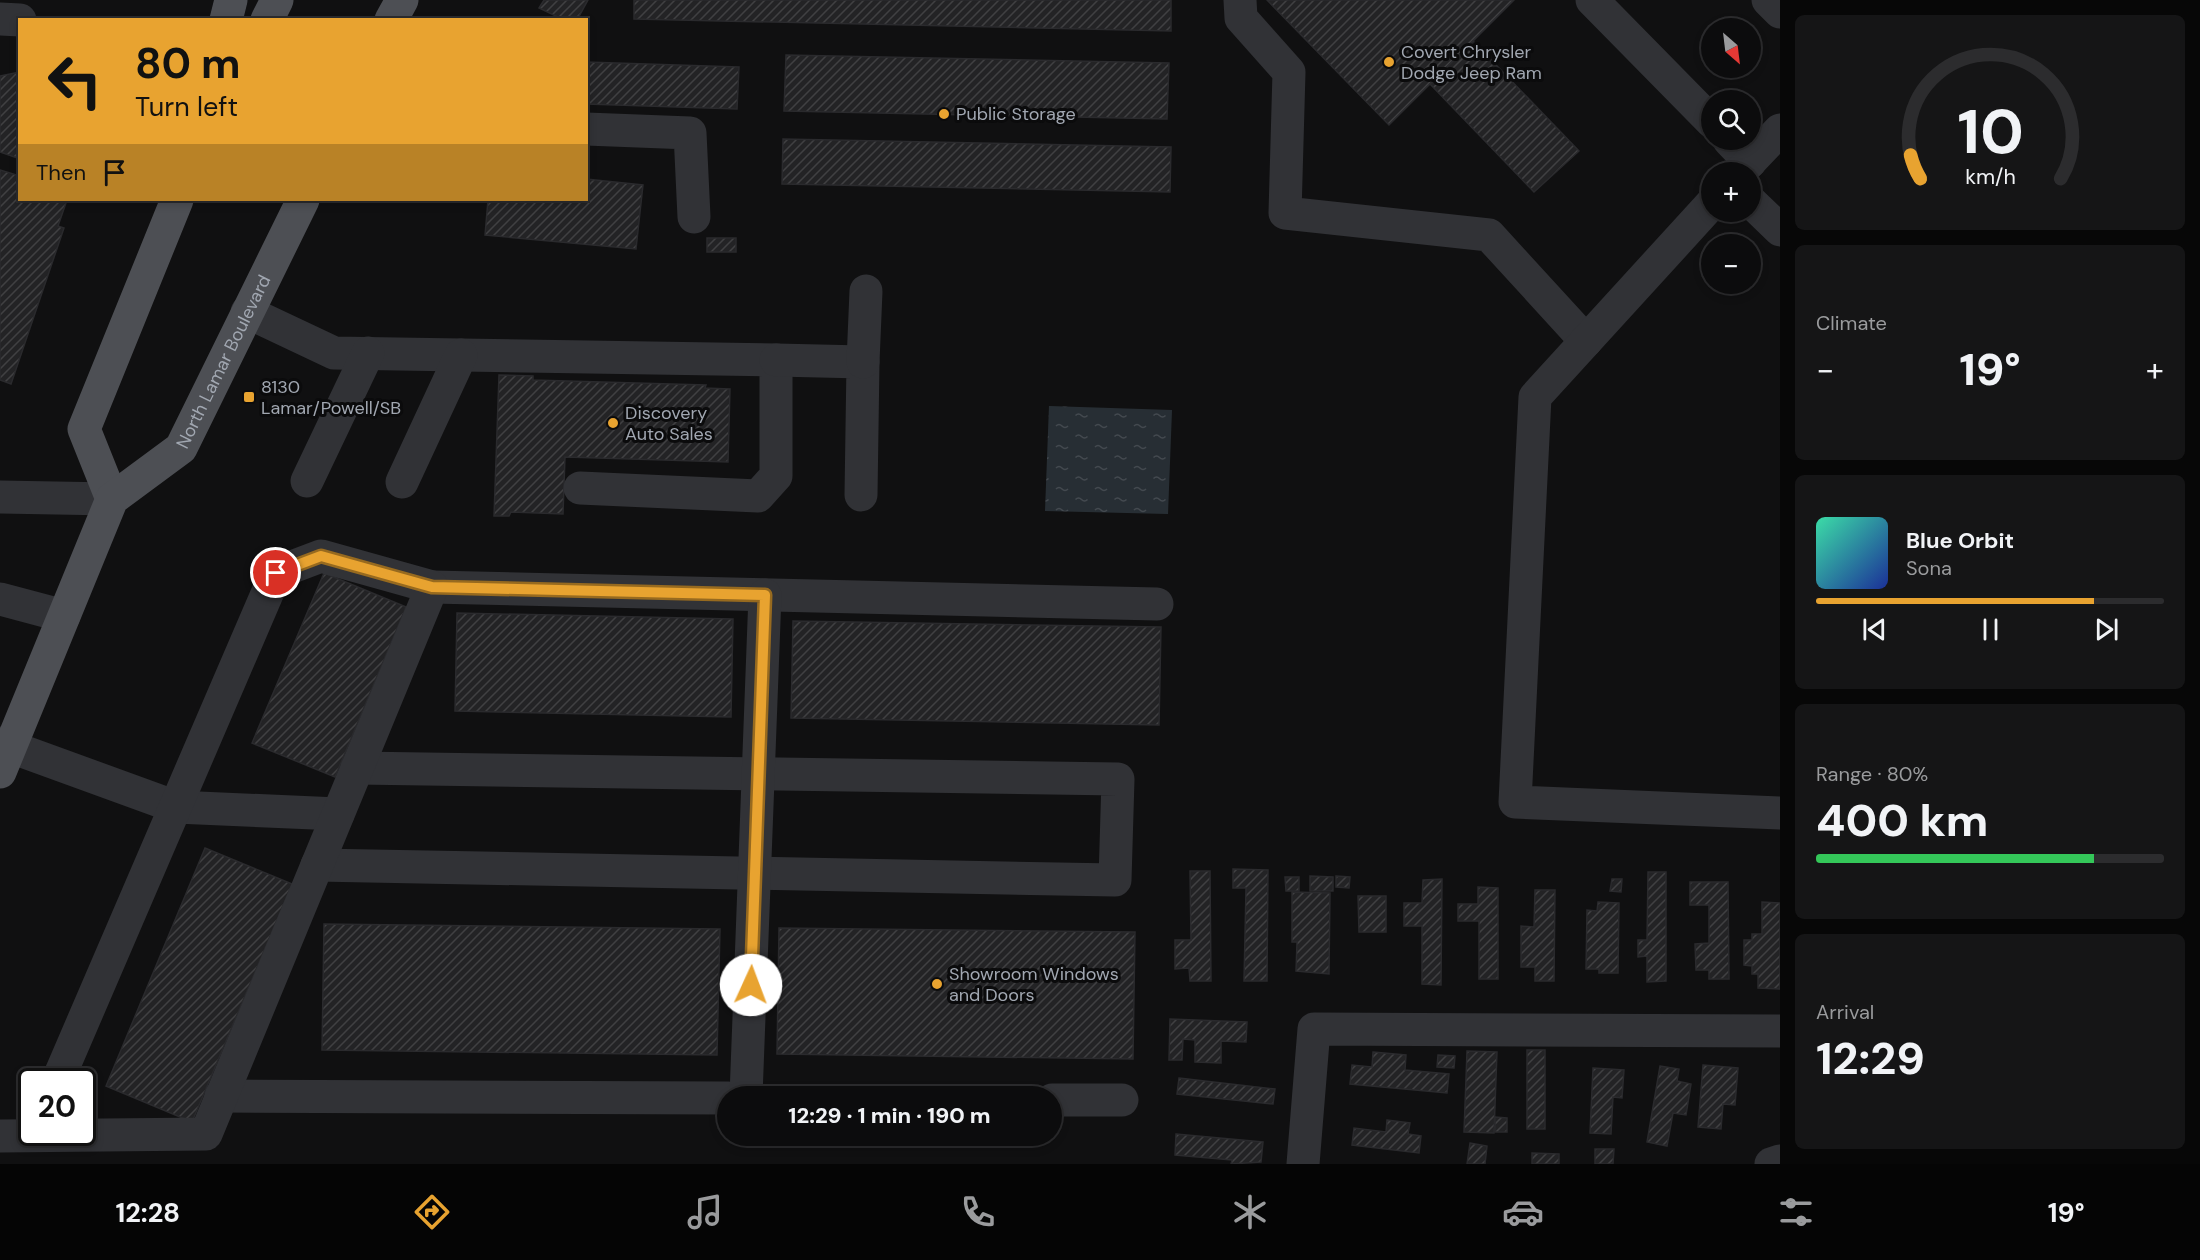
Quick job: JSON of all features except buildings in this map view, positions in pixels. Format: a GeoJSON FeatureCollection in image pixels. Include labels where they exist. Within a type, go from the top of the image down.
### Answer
{"type":"FeatureCollection","features":[{"type":"Feature","properties":{"kind":"main road"},"geometry":{"type":"LineString","coordinates":[[226,18],[231,0]]}},
{"type":"Feature","properties":{"kind":"main road"},"geometry":{"type":"LineString","coordinates":[[268,18],[277,0]]}},
{"type":"Feature","properties":{"kind":"main road"},"geometry":{"type":"LineString","coordinates":[[383,18],[389,0]]}},
{"type":"Feature","properties":{"kind":"main road"},"geometry":{"type":"LineString","coordinates":[[392,18],[402,0]]}},
{"type":"Feature","properties":{"kind":"main road"},"geometry":{"type":"LineString","coordinates":[[3,754],[64,616],[112,499],[84,429],[177,201]]}},
{"type":"Feature","properties":{"kind":"main road","name":"North Lamar Boulevard"},"geometry":{"type":"LineString","coordinates":[[112,499],[181,448],[302,201]]}},
{"type":"Feature","properties":{"kind":"street"},"geometry":{"type":"LineString","coordinates":[[1240,0],[1241,18],[1289,72],[1285,213],[1489,234],[1586,341]]}},
{"type":"Feature","properties":{"kind":"street"},"geometry":{"type":"LineString","coordinates":[[1592,0],[1701,111]]}},
{"type":"Feature","properties":{"kind":"street"},"geometry":{"type":"LineString","coordinates":[[1768,0],[1780,12]]}},
{"type":"Feature","properties":{"kind":"street"},"geometry":{"type":"LineString","coordinates":[[0,20],[18,20]]}},
{"type":"Feature","properties":{"kind":"street"},"geometry":{"type":"LineString","coordinates":[[588,129],[690,133],[694,217]]}},
{"type":"Feature","properties":{"kind":"street"},"geometry":{"type":"LineString","coordinates":[[1740,158],[1780,130]]}},
{"type":"Feature","properties":{"kind":"street"},"geometry":{"type":"LineString","coordinates":[[1761,212],[1780,230]]}},
{"type":"Feature","properties":{"kind":"street"},"geometry":{"type":"LineString","coordinates":[[1701,215],[1535,397],[1515,802],[1780,813]]}},
{"type":"Feature","properties":{"kind":"street"},"geometry":{"type":"LineString","coordinates":[[861,495],[866,291]]}},
{"type":"Feature","properties":{"kind":"street"},"geometry":{"type":"LineString","coordinates":[[247,312],[334,353],[863,362]]}},
{"type":"Feature","properties":{"kind":"street"},"geometry":{"type":"LineString","coordinates":[[307,481],[368,353]]}},
{"type":"Feature","properties":{"kind":"street"},"geometry":{"type":"LineString","coordinates":[[402,482],[461,355]]}},
{"type":"Feature","properties":{"kind":"street"},"geometry":{"type":"LineString","coordinates":[[580,488],[758,496],[776,476],[776,360]]}},
{"type":"Feature","properties":{"kind":"street"},"geometry":{"type":"LineString","coordinates":[[0,497],[112,499]]}},
{"type":"Feature","properties":{"kind":"street"},"geometry":{"type":"LineString","coordinates":[[63,1068],[276,573],[321,556],[432,587],[1157,604]]}},
{"type":"Feature","properties":{"kind":"street"},"geometry":{"type":"LineString","coordinates":[[96,1134],[206,1134],[432,587]]}},
{"type":"Feature","properties":{"kind":"street"},"geometry":{"type":"LineString","coordinates":[[746,1086],[765,595]]}},
{"type":"Feature","properties":{"kind":"street"},"geometry":{"type":"LineString","coordinates":[[0,599],[64,616]]}},
{"type":"Feature","properties":{"kind":"street"},"geometry":{"type":"LineString","coordinates":[[3,754],[176,807],[338,814]]}},
{"type":"Feature","properties":{"kind":"street"},"geometry":{"type":"LineString","coordinates":[[317,865],[1115,880],[1118,779],[357,768]]}},
{"type":"Feature","properties":{"kind":"street"},"geometry":{"type":"LineString","coordinates":[[1303,1164],[1314,1029],[1780,1031]]}},
{"type":"Feature","properties":{"kind":"street"},"geometry":{"type":"LineString","coordinates":[[221,1096],[717,1098]]}},
{"type":"Feature","properties":{"kind":"street"},"geometry":{"type":"LineString","coordinates":[[1062,1100],[1122,1100]]}},
{"type":"Feature","properties":{"kind":"street"},"geometry":{"type":"LineString","coordinates":[[0,1136],[18,1135]]}},
{"type":"Feature","properties":{"kind":"street"},"geometry":{"type":"LineString","coordinates":[[1771,1164],[1780,1161]]}},
{"type":"Feature","properties":{"kind":"water"},"geometry":{"type":"Polygon","coordinates":[[[1049,406],[1172,410],[1168,514],[1045,511],[1049,406]]]}},
{"type":"Feature","properties":{"kind":"place","name":"Covert Chrysler Dodge Jeep Ram"},"geometry":{"type":"Point","coordinates":[1389,62]}},
{"type":"Feature","properties":{"kind":"place","name":"Public Storage"},"geometry":{"type":"Point","coordinates":[944,114]}},
{"type":"Feature","properties":{"kind":"place","name":"8130 Lamar/Powell/SB"},"geometry":{"type":"Point","coordinates":[249,397]}},
{"type":"Feature","properties":{"kind":"place","name":"Discovery Auto Sales"},"geometry":{"type":"Point","coordinates":[613,423]}},
{"type":"Feature","properties":{"kind":"place","name":"Showroom Windows and Doors"},"geometry":{"type":"Point","coordinates":[937,984]}},
{"type":"Feature","properties":{"kind":"route"},"geometry":{"type":"LineString","coordinates":[[276,573],[321,556],[432,587],[765,595],[751,985]]}}]}
